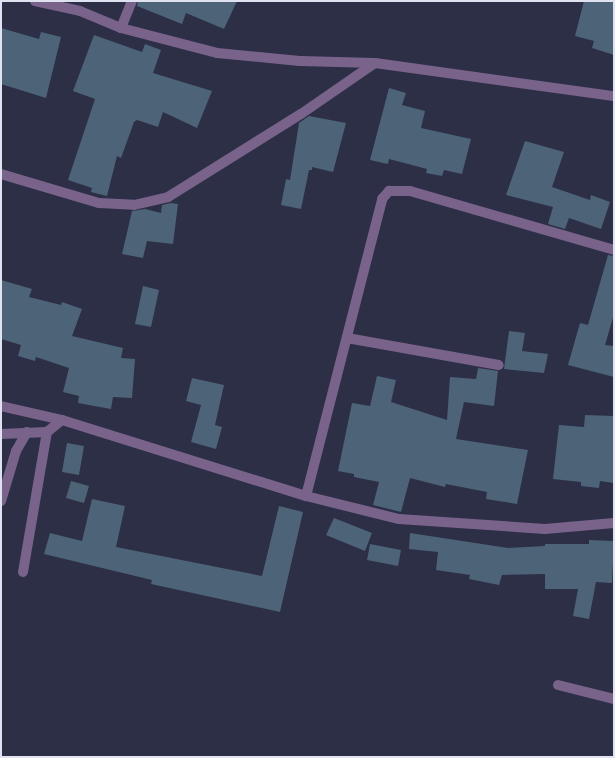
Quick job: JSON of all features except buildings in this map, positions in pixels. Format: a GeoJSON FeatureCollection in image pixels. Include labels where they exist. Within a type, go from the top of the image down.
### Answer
{"type":"FeatureCollection","features":[{"type":"Feature","properties":{"kind":"street"},"geometry":{"type":"LineString","coordinates":[[35,1],[80,11],[121,28],[217,53],[300,61],[375,63],[614,96]]}},
{"type":"Feature","properties":{"kind":"street"},"geometry":{"type":"LineString","coordinates":[[121,28],[132,1]]}},
{"type":"Feature","properties":{"kind":"street"},"geometry":{"type":"LineString","coordinates":[[1,174],[99,203],[134,205],[168,197],[301,114],[375,63]]}},
{"type":"Feature","properties":{"kind":"street"},"geometry":{"type":"LineString","coordinates":[[306,496],[382,199],[389,191],[410,191],[614,250]]}},
{"type":"Feature","properties":{"kind":"street"},"geometry":{"type":"LineString","coordinates":[[346,338],[499,365]]}},
{"type":"Feature","properties":{"kind":"street"},"geometry":{"type":"LineString","coordinates":[[1,406],[62,420],[306,496],[399,519],[545,530],[614,523]]}},
{"type":"Feature","properties":{"kind":"street"},"geometry":{"type":"LineString","coordinates":[[1,434],[47,432],[62,420]]}},
{"type":"Feature","properties":{"kind":"street"},"geometry":{"type":"LineString","coordinates":[[1,501],[16,451],[27,432]]}},
{"type":"Feature","properties":{"kind":"street"},"geometry":{"type":"LineString","coordinates":[[23,572],[47,432]]}},
{"type":"Feature","properties":{"kind":"street"},"geometry":{"type":"LineString","coordinates":[[558,684],[614,699]]}}]}
